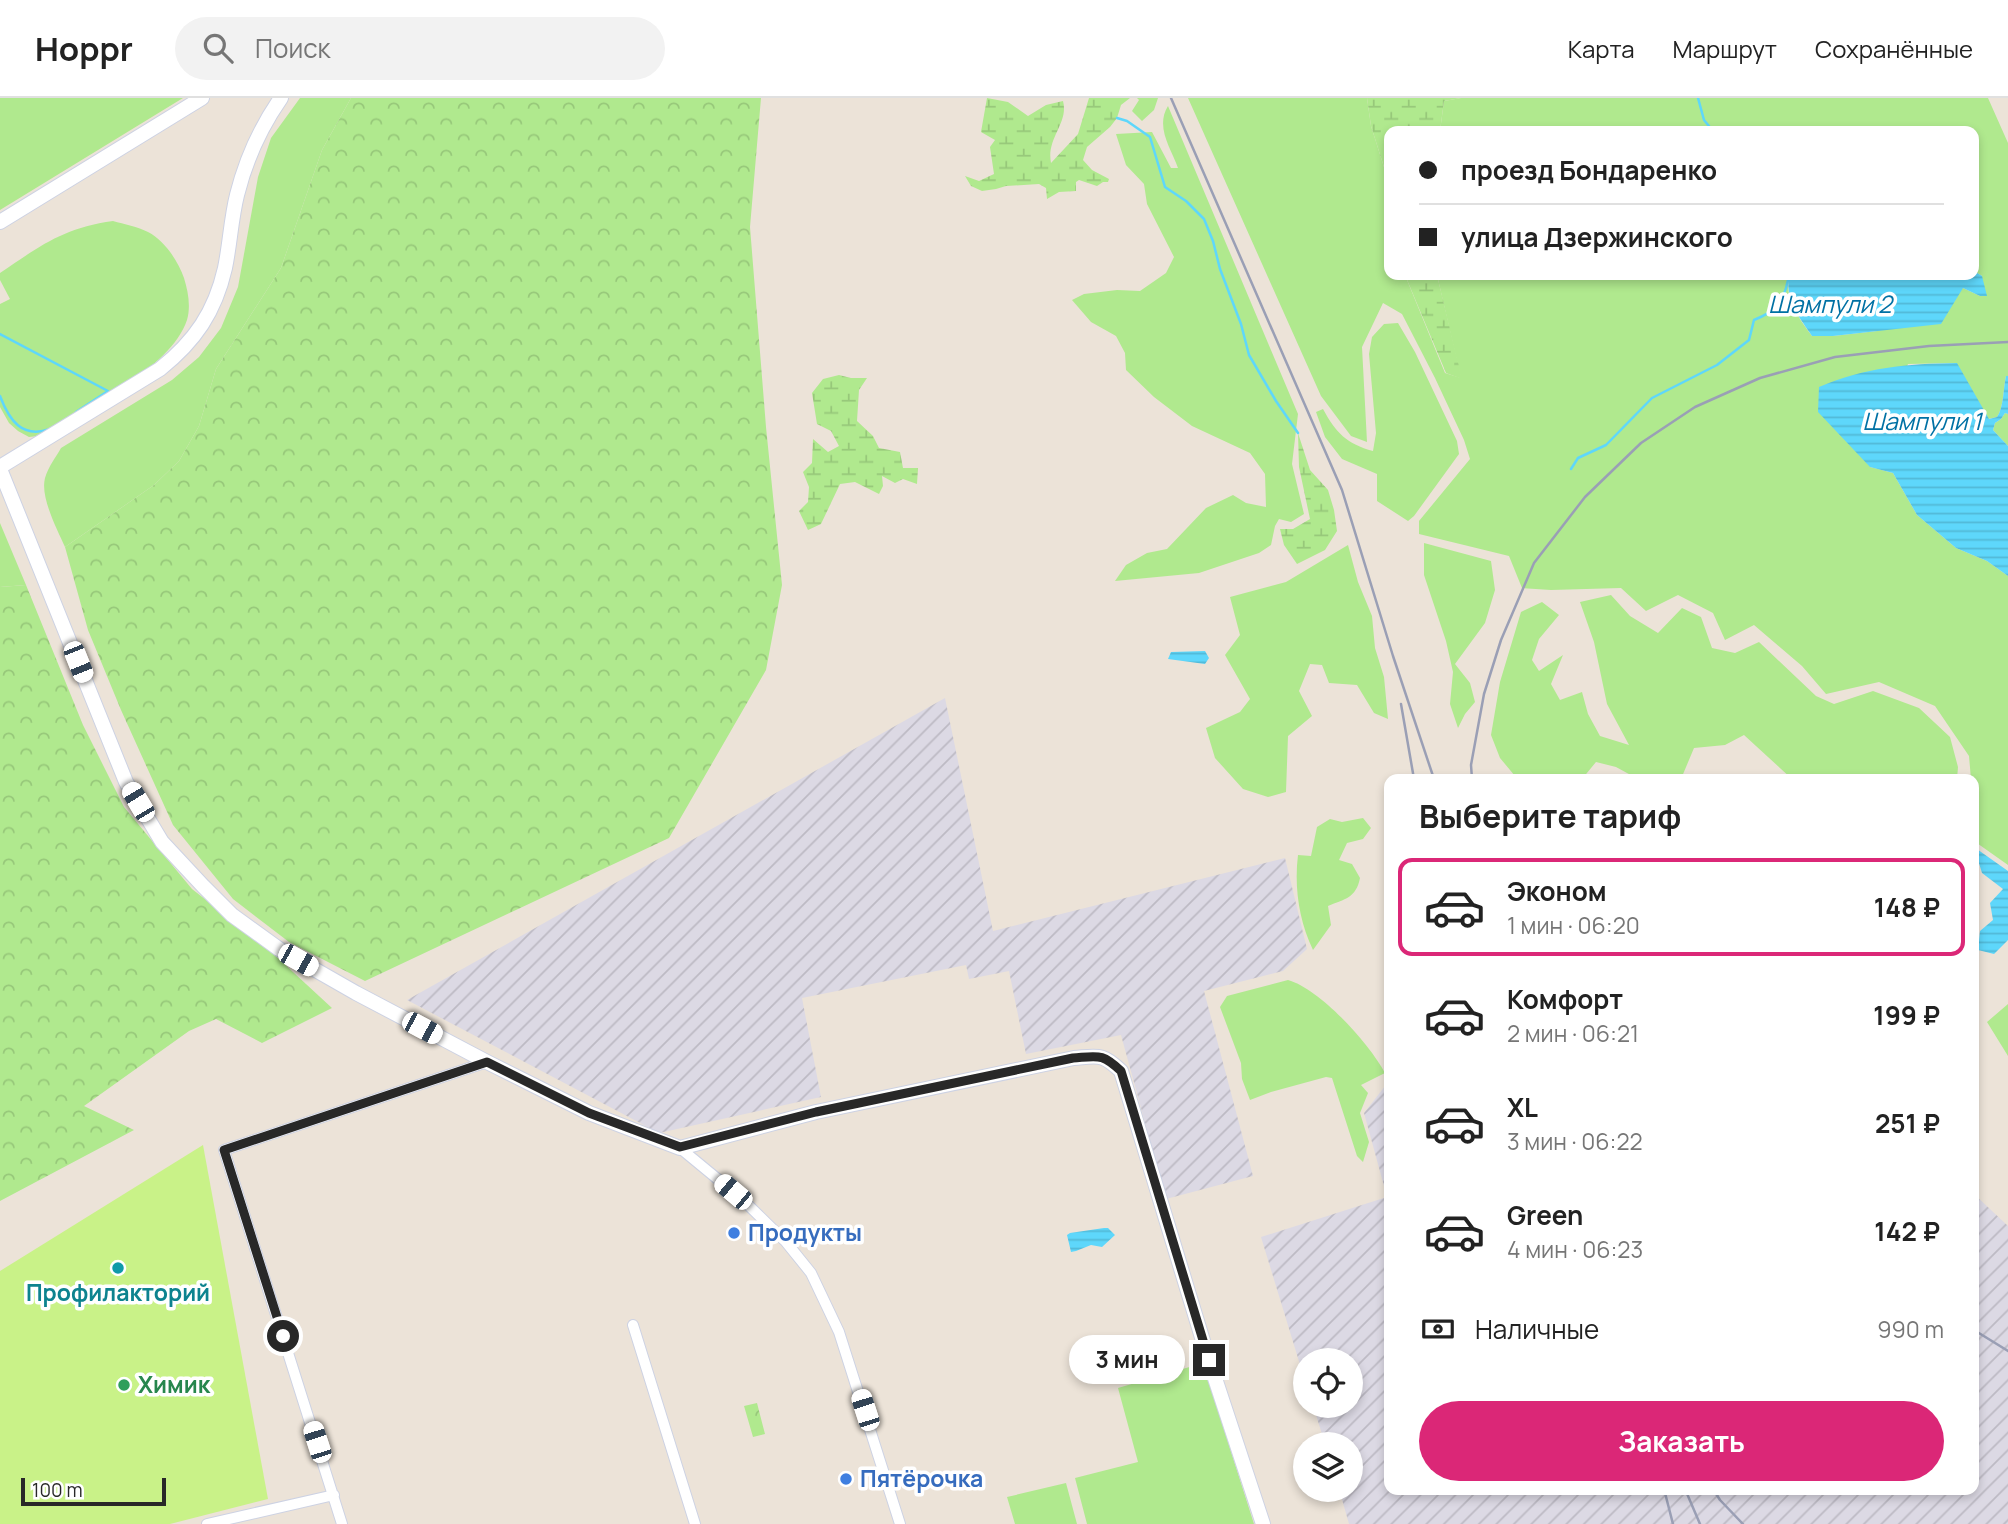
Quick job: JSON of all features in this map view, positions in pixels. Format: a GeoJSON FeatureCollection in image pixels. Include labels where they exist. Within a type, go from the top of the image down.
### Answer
{"type":"FeatureCollection","features":[{"type":"Feature","properties":{"kind":"main road"},"geometry":{"type":"LineString","coordinates":[[0,222],[202,98]]}},
{"type":"Feature","properties":{"kind":"main road"},"geometry":{"type":"LineString","coordinates":[[281,98],[249,155],[237,196],[220,286],[208,316],[194,338],[160,369],[0,468],[126,782],[162,842],[232,915],[279,950],[487,1062],[589,1113],[680,1147],[816,1112],[1073,1058],[1107,1058],[1121,1071],[1207,1354],[1263,1524]]}},
{"type":"Feature","properties":{"kind":"street"},"geometry":{"type":"LineString","coordinates":[[342,1524],[224,1150],[487,1062]]}},
{"type":"Feature","properties":{"kind":"street"},"geometry":{"type":"LineString","coordinates":[[680,1147],[743,1200],[786,1242],[811,1273],[839,1332],[900,1524]]}},
{"type":"Feature","properties":{"kind":"street"},"geometry":{"type":"LineString","coordinates":[[634,1325],[695,1524]]}},
{"type":"Feature","properties":{"kind":"street"},"geometry":{"type":"LineString","coordinates":[[207,1524],[334,1495]]}},
{"type":"Feature","properties":{"kind":"shaded area"},"geometry":{"type":"Polygon","coordinates":[[[945,698],[993,931],[1285,858],[1307,949],[1283,971],[1204,991],[1253,1176],[1166,1199],[1121,1035],[1026,1054],[1009,971],[969,979],[966,965],[802,998],[821,1097],[659,1133],[407,1000],[945,698]]]}},
{"type":"Feature","properties":{"kind":"shaded area"},"geometry":{"type":"Polygon","coordinates":[[[1384,1087],[1384,1186],[1364,1113],[1384,1087]]]}},
{"type":"Feature","properties":{"kind":"shaded area"},"geometry":{"type":"Polygon","coordinates":[[[1384,1198],[1384,1495],[1979,1495],[1979,1199],[2008,1226],[2008,1524],[1349,1524],[1343,1502],[1363,1502],[1363,1432],[1321,1432],[1317,1418],[1363,1418],[1363,1348],[1295,1348],[1261,1237],[1384,1198]]]}},
{"type":"Feature","properties":{"kind":"green space"},"geometry":{"type":"Polygon","coordinates":[[[0,98],[183,98],[0,210],[0,98]]]}},
{"type":"Feature","properties":{"kind":"green space"},"geometry":{"type":"Polygon","coordinates":[[[300,98],[351,98],[322,150],[281,268],[216,369],[199,426],[179,461],[154,485],[65,547],[45,494],[45,478],[50,466],[61,448],[172,380],[199,357],[221,328],[238,287],[258,177],[271,138],[300,98]]]}},
{"type":"Feature","properties":{"kind":"green space"},"geometry":{"type":"Polygon","coordinates":[[[351,98],[761,98],[750,227],[782,585],[766,670],[669,838],[365,981],[289,942],[233,899],[173,825],[88,630],[65,547],[154,485],[179,461],[199,426],[216,369],[281,268],[322,150],[351,98]]]}},
{"type":"Feature","properties":{"kind":"green space"},"geometry":{"type":"Polygon","coordinates":[[[987,98],[1008,102],[1028,116],[1046,105],[1063,101],[1063,116],[1052,146],[1051,163],[1078,134],[1089,98],[1130,98],[1121,105],[1117,118],[1110,127],[1087,147],[1083,160],[1092,170],[1109,179],[1108,182],[1097,186],[1079,180],[1076,182],[1076,191],[1059,192],[1047,199],[1046,188],[1039,184],[982,191],[971,186],[965,176],[979,181],[994,174],[990,147],[995,140],[981,132],[987,98]]]}},
{"type":"Feature","properties":{"kind":"green space"},"geometry":{"type":"Polygon","coordinates":[[[1137,98],[1158,98],[1154,110],[1142,121],[1132,111],[1139,100],[1137,98]]]}},
{"type":"Feature","properties":{"kind":"green space"},"geometry":{"type":"Polygon","coordinates":[[[1188,98],[1367,98],[1371,126],[1384,167],[1384,280],[1407,280],[1445,373],[1461,378],[1438,280],[1788,280],[1791,300],[1812,336],[1877,331],[1963,288],[1980,296],[1982,276],[1979,274],[1979,126],[1441,126],[1444,101],[1461,98],[1988,98],[2008,143],[2008,376],[2001,408],[1997,417],[1988,419],[1956,363],[1908,364],[1870,467],[1893,473],[1917,515],[1956,548],[1987,561],[2008,576],[2008,865],[1979,845],[1979,774],[1971,774],[1969,756],[1935,706],[1879,682],[1826,694],[1802,666],[1754,625],[1725,640],[1713,613],[1678,595],[1646,611],[1621,588],[1522,588],[1509,556],[1419,534],[1419,521],[1470,459],[1435,378],[1402,314],[1383,303],[1362,347],[1367,442],[1351,436],[1321,396],[1188,98]]]}},
{"type":"Feature","properties":{"kind":"green space"},"geometry":{"type":"Polygon","coordinates":[[[1367,98],[1461,98],[1444,101],[1441,126],[1384,126],[1384,167],[1371,126],[1367,98]]]}},
{"type":"Feature","properties":{"kind":"green space"},"geometry":{"type":"Polygon","coordinates":[[[1168,106],[1298,414],[1292,464],[1304,514],[1291,522],[1279,519],[1271,545],[1259,553],[1199,573],[1115,581],[1126,565],[1147,553],[1167,549],[1206,508],[1233,495],[1246,503],[1266,507],[1265,474],[1250,453],[1192,426],[1154,397],[1126,370],[1125,353],[1116,336],[1091,322],[1072,300],[1084,294],[1117,290],[1140,291],[1166,273],[1174,257],[1147,204],[1144,184],[1126,165],[1116,134],[1152,132],[1171,168],[1178,168],[1164,130],[1164,114],[1168,106]]]}},
{"type":"Feature","properties":{"kind":"green space"},"geometry":{"type":"Polygon","coordinates":[[[113,221],[148,232],[170,252],[187,288],[187,320],[178,338],[144,372],[78,414],[38,436],[29,437],[9,423],[0,407],[0,304],[10,299],[0,280],[0,273],[66,233],[113,221]]]}},
{"type":"Feature","properties":{"kind":"green space"},"geometry":{"type":"Polygon","coordinates":[[[1407,280],[1438,280],[1462,379],[1446,373],[1407,280]]]}},
{"type":"Feature","properties":{"kind":"green space"},"geometry":{"type":"Polygon","coordinates":[[[1398,323],[1415,352],[1457,441],[1459,454],[1408,521],[1377,501],[1377,474],[1342,459],[1325,437],[1316,412],[1323,409],[1343,436],[1356,445],[1373,451],[1376,433],[1369,354],[1372,337],[1384,324],[1398,323]]]}},
{"type":"Feature","properties":{"kind":"green space"},"geometry":{"type":"Polygon","coordinates":[[[839,375],[867,378],[859,390],[857,421],[873,436],[879,448],[900,452],[903,468],[918,468],[917,484],[903,479],[895,483],[882,476],[883,486],[879,494],[855,482],[840,484],[821,524],[808,530],[799,511],[808,502],[809,487],[803,472],[812,463],[813,439],[828,452],[839,446],[831,431],[817,424],[812,393],[823,379],[839,375]]]}},
{"type":"Feature","properties":{"kind":"green space"},"geometry":{"type":"Polygon","coordinates":[[[2005,413],[2008,414],[2008,446],[1993,430],[1995,423],[2005,413]]]}},
{"type":"Feature","properties":{"kind":"green space"},"geometry":{"type":"Polygon","coordinates":[[[1298,433],[1310,470],[1328,490],[1337,531],[1325,550],[1297,564],[1284,545],[1280,529],[1293,529],[1310,519],[1299,467],[1298,433]]]}},
{"type":"Feature","properties":{"kind":"green space"},"geometry":{"type":"Polygon","coordinates":[[[0,523],[26,585],[0,587],[0,523]]]}},
{"type":"Feature","properties":{"kind":"green space"},"geometry":{"type":"Polygon","coordinates":[[[1424,543],[1491,561],[1495,590],[1485,623],[1455,664],[1470,683],[1475,702],[1458,728],[1450,704],[1453,672],[1446,641],[1424,575],[1424,543]]]}},
{"type":"Feature","properties":{"kind":"green space"},"geometry":{"type":"Polygon","coordinates":[[[1348,545],[1358,582],[1372,616],[1375,648],[1384,677],[1388,719],[1374,713],[1357,685],[1329,683],[1322,665],[1310,664],[1299,691],[1312,716],[1288,736],[1286,792],[1268,797],[1243,789],[1215,758],[1206,728],[1240,712],[1250,699],[1225,655],[1240,635],[1230,597],[1286,582],[1348,545]]]}},
{"type":"Feature","properties":{"kind":"green space"},"geometry":{"type":"Polygon","coordinates":[[[26,585],[83,725],[124,807],[192,889],[267,948],[332,1008],[262,1043],[216,1019],[189,1031],[84,1106],[134,1130],[0,1201],[0,587],[26,585]]]}},
{"type":"Feature","properties":{"kind":"green space"},"geometry":{"type":"Polygon","coordinates":[[[1611,595],[1630,616],[1658,633],[1682,608],[1701,617],[1712,648],[1735,653],[1759,642],[1816,696],[1834,704],[1873,691],[1919,708],[1950,737],[1957,774],[1787,774],[1744,735],[1725,745],[1694,748],[1683,774],[1629,774],[1616,767],[1596,762],[1586,774],[1513,774],[1500,758],[1491,735],[1500,682],[1521,612],[1542,602],[1559,615],[1539,639],[1532,660],[1539,671],[1563,655],[1551,684],[1560,700],[1582,692],[1588,714],[1600,736],[1629,745],[1607,704],[1594,642],[1580,602],[1611,595]]]}},
{"type":"Feature","properties":{"kind":"green space"},"geometry":{"type":"Polygon","coordinates":[[[1363,818],[1371,828],[1363,839],[1347,843],[1339,860],[1352,864],[1360,878],[1358,885],[1349,897],[1328,906],[1331,925],[1313,950],[1299,904],[1298,855],[1311,856],[1317,827],[1330,819],[1342,822],[1363,818]]]}},
{"type":"Feature","properties":{"kind":"green space"},"geometry":{"type":"Polygon","coordinates":[[[1288,980],[1301,985],[1329,1005],[1368,1047],[1384,1074],[1361,1085],[1368,1093],[1360,1113],[1369,1142],[1363,1162],[1357,1156],[1332,1078],[1326,1077],[1250,1100],[1242,1079],[1241,1063],[1220,1007],[1227,996],[1288,980]]]}},
{"type":"Feature","properties":{"kind":"green space"},"geometry":{"type":"Polygon","coordinates":[[[2008,1004],[2008,1056],[1987,1022],[2008,1004]]]}},
{"type":"Feature","properties":{"kind":"green space","name":"Химик"},"geometry":{"type":"Polygon","coordinates":[[[203,1145],[268,1499],[170,1524],[0,1524],[0,1271],[203,1145]]]}},
{"type":"Feature","properties":{"kind":"green space"},"geometry":{"type":"Polygon","coordinates":[[[1203,1363],[1254,1524],[1087,1524],[1075,1478],[1138,1462],[1118,1388],[1203,1363]]]}},
{"type":"Feature","properties":{"kind":"green space"},"geometry":{"type":"Polygon","coordinates":[[[757,1403],[765,1434],[753,1437],[744,1406],[757,1403]]]}},
{"type":"Feature","properties":{"kind":"green space"},"geometry":{"type":"Polygon","coordinates":[[[1066,1483],[1077,1524],[1015,1524],[1007,1497],[1066,1483]]]}},
{"type":"Feature","properties":{"kind":"water","name":"Шампули 2"},"geometry":{"type":"Polygon","coordinates":[[[1979,274],[1982,276],[1987,296],[1980,296],[1963,288],[1941,324],[1812,336],[1794,308],[1788,280],[1979,280],[1979,274]]]}},
{"type":"Feature","properties":{"kind":"water","name":"Шампули 1"},"geometry":{"type":"Polygon","coordinates":[[[1957,363],[1989,419],[1997,417],[1999,413],[2008,376],[2008,414],[2005,413],[1995,423],[1993,430],[2008,446],[2008,576],[1987,561],[1956,548],[1917,515],[1893,473],[1870,467],[1818,412],[1819,387],[1836,380],[1886,368],[1957,363]]]}},
{"type":"Feature","properties":{"kind":"water"},"geometry":{"type":"Polygon","coordinates":[[[1205,651],[1209,658],[1205,664],[1168,659],[1171,652],[1205,651]]]}},
{"type":"Feature","properties":{"kind":"water"},"geometry":{"type":"Polygon","coordinates":[[[1979,851],[2008,871],[2008,940],[1994,954],[1979,950],[1980,931],[1993,920],[1990,903],[2003,889],[1982,873],[1979,851]]]}},
{"type":"Feature","properties":{"kind":"water"},"geometry":{"type":"Polygon","coordinates":[[[1108,1228],[1115,1235],[1102,1247],[1091,1245],[1071,1252],[1067,1235],[1070,1233],[1108,1228]]]}},
{"type":"Feature","properties":{"kind":"waterway"},"geometry":{"type":"LineString","coordinates":[[1698,98],[1704,120],[1709,126]]}},
{"type":"Feature","properties":{"kind":"waterway"},"geometry":{"type":"LineString","coordinates":[[1117,118],[1127,121],[1150,137],[1165,187],[1186,201],[1204,219],[1241,324],[1249,355],[1298,433]]}},
{"type":"Feature","properties":{"kind":"waterway"},"geometry":{"type":"LineString","coordinates":[[1571,469],[1578,458],[1606,445],[1652,398],[1717,365],[1749,340],[1754,320],[1777,306],[1784,295],[1788,280]]}},
{"type":"Feature","properties":{"kind":"waterway"},"geometry":{"type":"LineString","coordinates":[[0,334],[108,391],[76,412]]}},
{"type":"Feature","properties":{"kind":"waterway"},"geometry":{"type":"LineString","coordinates":[[0,396],[12,420],[24,429],[50,429]]}},
{"type":"Feature","properties":{"kind":"railway"},"geometry":{"type":"LineString","coordinates":[[1171,98],[1342,490],[1432,774]]}},
{"type":"Feature","properties":{"kind":"railway"},"geometry":{"type":"LineString","coordinates":[[1472,774],[1484,694],[1501,640],[1534,563],[1585,497],[1641,443],[1695,407],[1760,378],[1835,357],[1929,346],[2008,342]]}},
{"type":"Feature","properties":{"kind":"railway"},"geometry":{"type":"LineString","coordinates":[[1401,704],[1413,774]]}},
{"type":"Feature","properties":{"kind":"railway"},"geometry":{"type":"LineString","coordinates":[[1979,1333],[2008,1351]]}},
{"type":"Feature","properties":{"kind":"railway"},"geometry":{"type":"LineString","coordinates":[[1666,1495],[1673,1524]]}},
{"type":"Feature","properties":{"kind":"railway"},"geometry":{"type":"LineString","coordinates":[[1688,1495],[1700,1524]]}},
{"type":"Feature","properties":{"kind":"railway"},"geometry":{"type":"LineString","coordinates":[[1717,1495],[1743,1524]]}},
{"type":"Feature","properties":{"kind":"place","name":"Продукты"},"geometry":{"type":"Point","coordinates":[734,1233]}},
{"type":"Feature","properties":{"kind":"place","name":"Профилакторий"},"geometry":{"type":"Point","coordinates":[118,1268]}},
{"type":"Feature","properties":{"kind":"place","name":"Химик"},"geometry":{"type":"Point","coordinates":[124,1385]}},
{"type":"Feature","properties":{"kind":"place","name":"Пятёрочка"},"geometry":{"type":"Point","coordinates":[846,1479]}},
{"type":"Feature","properties":{"kind":"route"},"geometry":{"type":"LineString","coordinates":[[283,1336],[224,1150],[487,1062],[589,1113],[680,1147],[816,1112],[1073,1058],[1095,1056],[1107,1058],[1121,1071],[1209,1360]]}}]}
